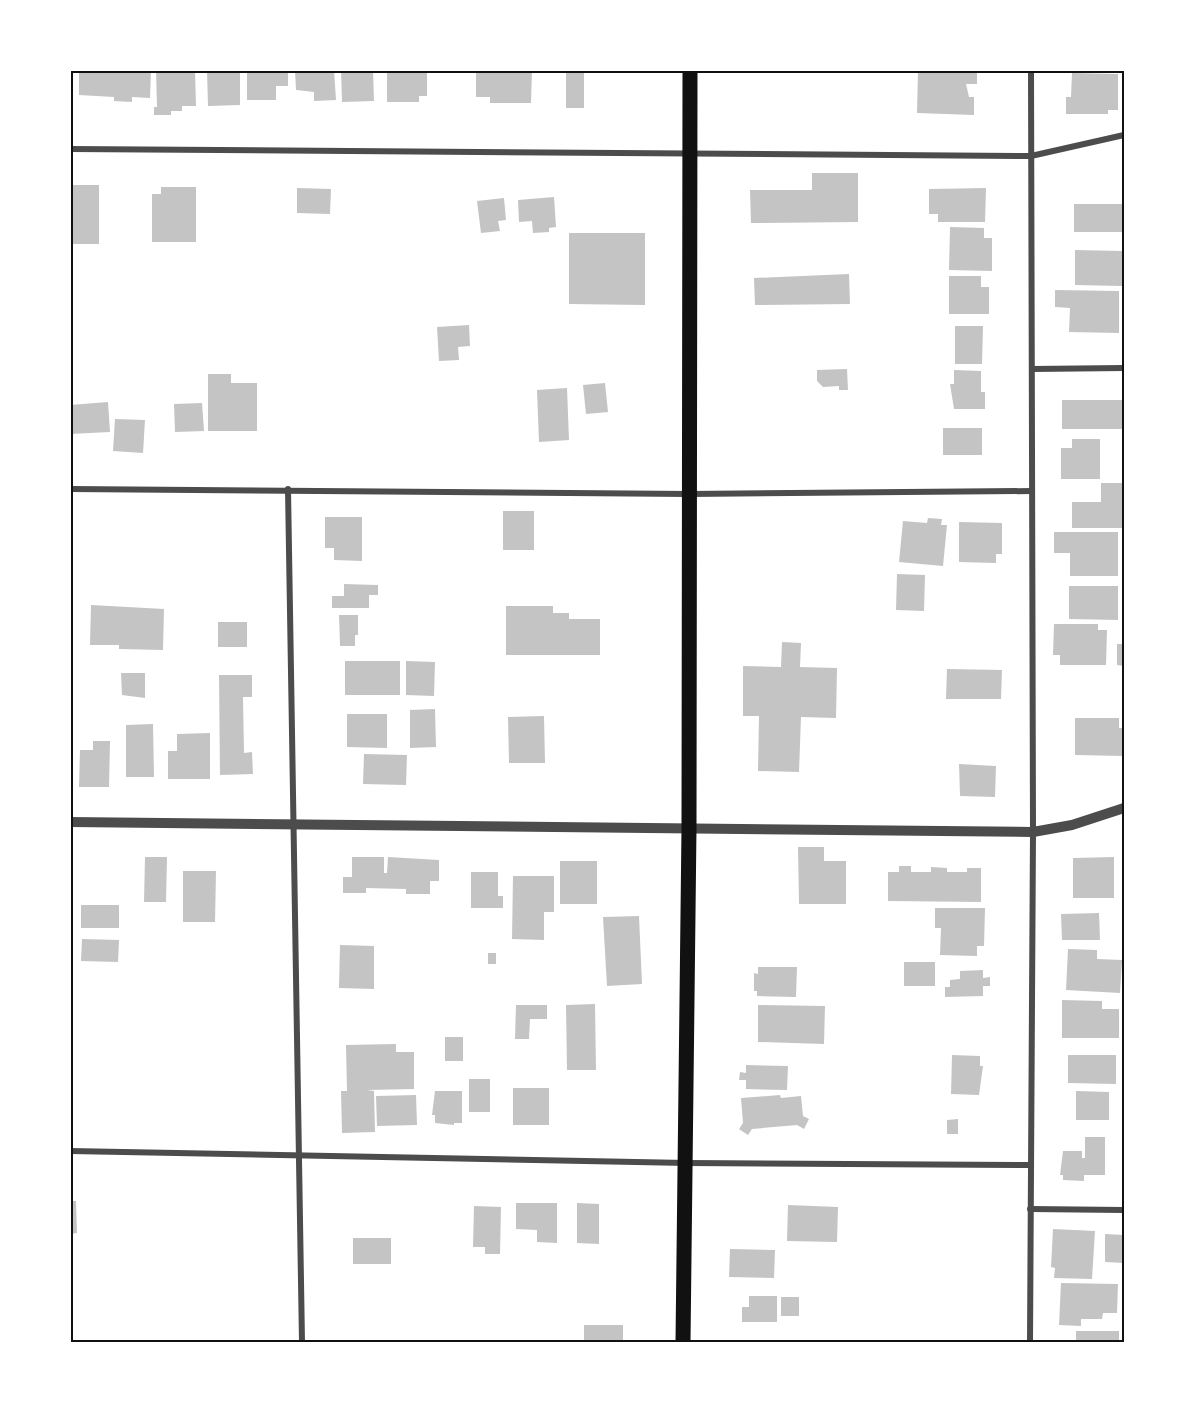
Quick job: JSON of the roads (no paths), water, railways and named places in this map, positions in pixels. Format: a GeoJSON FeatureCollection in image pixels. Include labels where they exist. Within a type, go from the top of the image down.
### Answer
{"type":"FeatureCollection","features":[{"type":"Feature","properties":{"kind":"main road"},"geometry":{"type":"LineString","coordinates":[[683,1342],[687,1163],[689,828],[690,70]]}},
{"type":"Feature","properties":{"kind":"street"},"geometry":{"type":"LineString","coordinates":[[1030,70],[1033,832],[1030,1342]]}},
{"type":"Feature","properties":{"kind":"street"},"geometry":{"type":"LineString","coordinates":[[70,149],[1031,156],[1125,135]]}},
{"type":"Feature","properties":{"kind":"street"},"geometry":{"type":"LineString","coordinates":[[1032,369],[1125,368]]}},
{"type":"Feature","properties":{"kind":"street"},"geometry":{"type":"LineString","coordinates":[[70,489],[689,494],[1032,491]]}},
{"type":"Feature","properties":{"kind":"street"},"geometry":{"type":"LineString","coordinates":[[288,489],[302,1342]]}},
{"type":"Feature","properties":{"kind":"street"},"geometry":{"type":"LineString","coordinates":[[70,822],[1033,832],[1072,825],[1125,808]]}},
{"type":"Feature","properties":{"kind":"street"},"geometry":{"type":"LineString","coordinates":[[70,1151],[687,1163],[1031,1166]]}},
{"type":"Feature","properties":{"kind":"street"},"geometry":{"type":"LineString","coordinates":[[1030,1209],[1125,1210]]}}]}
